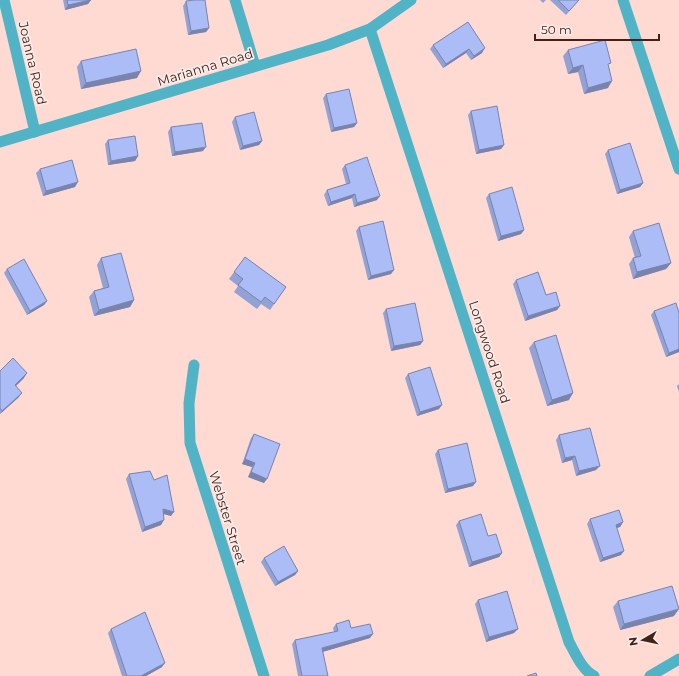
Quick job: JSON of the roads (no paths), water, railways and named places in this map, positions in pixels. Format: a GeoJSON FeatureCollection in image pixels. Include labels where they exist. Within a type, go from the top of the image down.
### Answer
{"type":"FeatureCollection","features":[{"type":"Feature","properties":{"kind":"street","name":"Joanna Road"},"geometry":{"type":"LineString","coordinates":[[4,0],[35,132]]}},
{"type":"Feature","properties":{"kind":"street"},"geometry":{"type":"LineString","coordinates":[[235,0],[255,66]]}},
{"type":"Feature","properties":{"kind":"street","name":"Marianna Road"},"geometry":{"type":"LineString","coordinates":[[0,142],[328,45],[370,29],[410,0]]}},
{"type":"Feature","properties":{"kind":"street"},"geometry":{"type":"LineString","coordinates":[[623,0],[679,169]]}},
{"type":"Feature","properties":{"kind":"street","name":"Longwood Road"},"geometry":{"type":"LineString","coordinates":[[370,29],[569,642],[589,674],[594,676]]}},
{"type":"Feature","properties":{"kind":"street","name":"Webster Street"},"geometry":{"type":"LineString","coordinates":[[194,364],[189,403],[190,443],[264,676]]}},
{"type":"Feature","properties":{"kind":"street"},"geometry":{"type":"LineString","coordinates":[[650,676],[679,659]]}}]}
